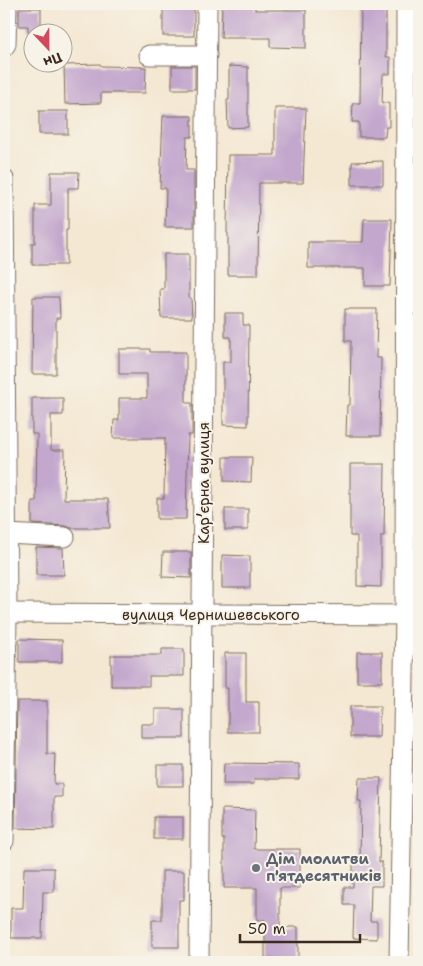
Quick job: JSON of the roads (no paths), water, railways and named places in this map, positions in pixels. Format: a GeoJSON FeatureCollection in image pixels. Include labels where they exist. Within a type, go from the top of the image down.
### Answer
{"type":"FeatureCollection","features":[{"type":"Feature","properties":{"kind":"street"},"geometry":{"type":"LineString","coordinates":[[4,47],[6,44],[6,4]]}},
{"type":"Feature","properties":{"kind":"street","name":"Карʼєрна вулиця"},"geometry":{"type":"LineString","coordinates":[[199,962],[208,4]]}},
{"type":"Feature","properties":{"kind":"street"},"geometry":{"type":"LineString","coordinates":[[399,962],[412,615],[406,4]]}},
{"type":"Feature","properties":{"kind":"street"},"geometry":{"type":"LineString","coordinates":[[149,55],[207,55]]}},
{"type":"Feature","properties":{"kind":"street"},"geometry":{"type":"LineString","coordinates":[[4,179],[6,534],[4,841]]}},
{"type":"Feature","properties":{"kind":"street"},"geometry":{"type":"LineString","coordinates":[[6,534],[65,537]]}},
{"type":"Feature","properties":{"kind":"street","name":"вулиця Чернишевського"},"geometry":{"type":"LineString","coordinates":[[5,613],[412,615]]}},
{"type":"Feature","properties":{"kind":"place","name":"Дім молитви п'ятдесятників"},"geometry":{"type":"Point","coordinates":[256,868]}}]}
